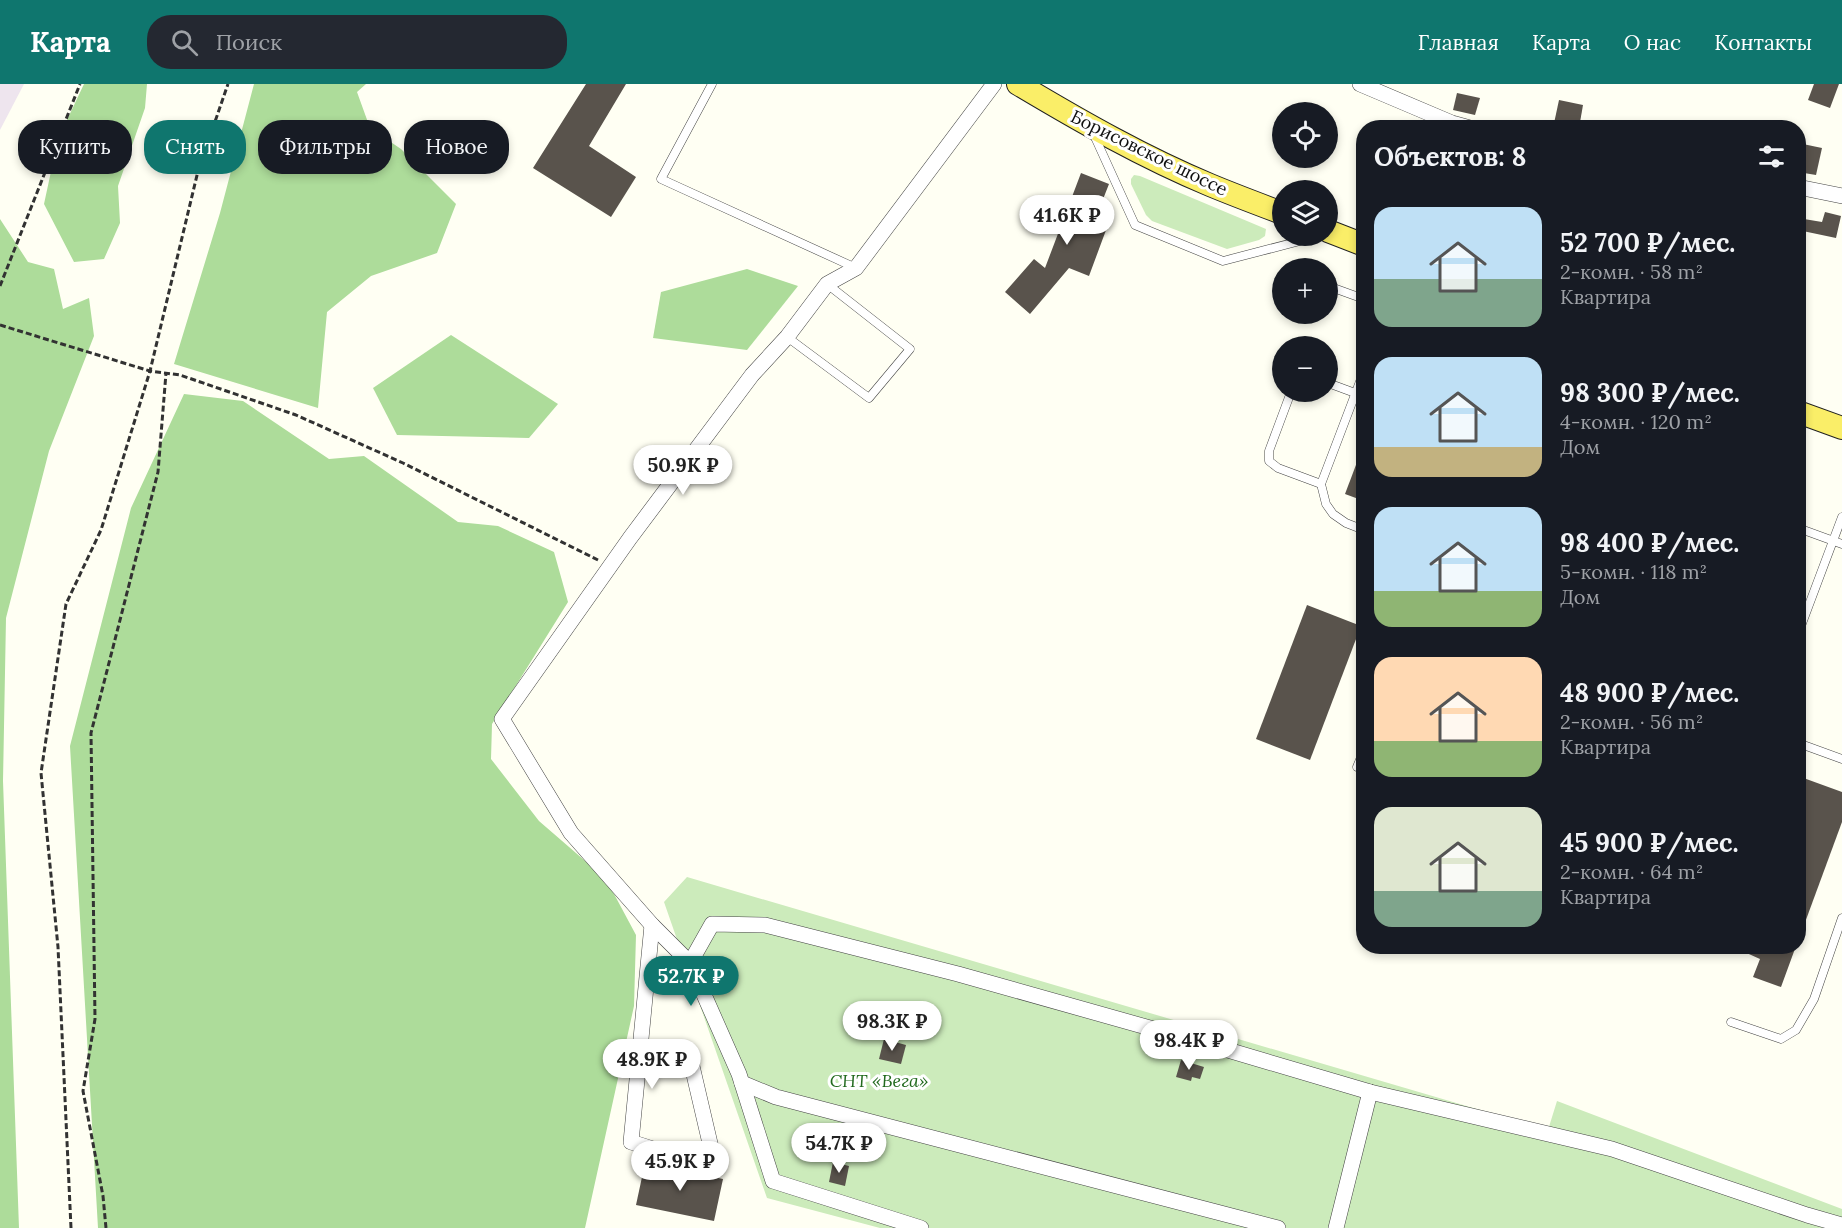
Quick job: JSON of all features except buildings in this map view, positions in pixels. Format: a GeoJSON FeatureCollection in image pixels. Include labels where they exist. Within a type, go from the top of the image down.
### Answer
{"type":"FeatureCollection","features":[{"type":"Feature","properties":{"kind":"main road","name":"Борисовское шоссе"},"geometry":{"type":"LineString","coordinates":[[1018,84],[1090,126],[1159,162],[1272,209]]}},
{"type":"Feature","properties":{"kind":"main road"},"geometry":{"type":"LineString","coordinates":[[1338,237],[1356,242]]}},
{"type":"Feature","properties":{"kind":"main road"},"geometry":{"type":"LineString","coordinates":[[1806,415],[1842,428]]}},
{"type":"Feature","properties":{"kind":"street"},"geometry":{"type":"LineString","coordinates":[[921,1228],[773,1181],[742,1083],[690,963],[652,925],[571,833],[502,720],[610,566],[752,375],[787,337],[828,284],[856,268],[994,84]]}},
{"type":"Feature","properties":{"kind":"street"},"geometry":{"type":"LineString","coordinates":[[1360,84],[1445,120]]}},
{"type":"Feature","properties":{"kind":"street"},"geometry":{"type":"LineString","coordinates":[[1806,189],[1842,196]]}},
{"type":"Feature","properties":{"kind":"street"},"geometry":{"type":"LineString","coordinates":[[690,963],[712,924],[765,925],[958,974],[1370,1092],[1612,1149],[1807,1215],[1842,1224]]}},
{"type":"Feature","properties":{"kind":"street"},"geometry":{"type":"LineString","coordinates":[[652,925],[631,1142],[716,1169],[692,1066]]}},
{"type":"Feature","properties":{"kind":"street"},"geometry":{"type":"LineString","coordinates":[[742,1083],[776,1097],[1278,1228]]}},
{"type":"Feature","properties":{"kind":"street"},"geometry":{"type":"LineString","coordinates":[[1336,1228],[1370,1092]]}},
{"type":"Feature","properties":{"kind":"lane"},"geometry":{"type":"LineString","coordinates":[[712,84],[661,179],[856,268]]}},
{"type":"Feature","properties":{"kind":"lane"},"geometry":{"type":"LineString","coordinates":[[1090,126],[1135,225],[1223,261],[1278,246]]}},
{"type":"Feature","properties":{"kind":"lane"},"geometry":{"type":"LineString","coordinates":[[787,337],[869,398],[910,349],[828,284]]}},
{"type":"Feature","properties":{"kind":"lane"},"geometry":{"type":"LineString","coordinates":[[1338,290],[1356,296]]}},
{"type":"Feature","properties":{"kind":"lane"},"geometry":{"type":"LineString","coordinates":[[1338,387],[1356,393],[1321,484],[1326,504],[1333,514],[1356,527]]}},
{"type":"Feature","properties":{"kind":"lane"},"geometry":{"type":"LineString","coordinates":[[1287,402],[1269,451],[1269,461],[1278,468],[1321,484]]}},
{"type":"Feature","properties":{"kind":"lane"},"geometry":{"type":"LineString","coordinates":[[1806,613],[1842,517]]}},
{"type":"Feature","properties":{"kind":"lane"},"geometry":{"type":"LineString","coordinates":[[1806,531],[1842,544]]}},
{"type":"Feature","properties":{"kind":"lane"},"geometry":{"type":"LineString","coordinates":[[1806,746],[1842,759]]}},
{"type":"Feature","properties":{"kind":"lane"},"geometry":{"type":"LineString","coordinates":[[1731,1022],[1781,1039],[1796,1030],[1814,999],[1842,918]]}},
{"type":"Feature","properties":{"kind":"path"},"geometry":{"type":"LineString","coordinates":[[0,285],[80,84]]}},
{"type":"Feature","properties":{"kind":"path"},"geometry":{"type":"LineString","coordinates":[[71,1228],[58,947],[41,772],[66,604],[100,530],[150,371],[198,171],[228,84]]}},
{"type":"Feature","properties":{"kind":"path"},"geometry":{"type":"LineString","coordinates":[[0,325],[150,371],[180,375],[296,415],[403,463],[610,566]]}},
{"type":"Feature","properties":{"kind":"path"},"geometry":{"type":"LineString","coordinates":[[106,1228],[103,1196],[83,1091],[95,1019],[91,733],[158,472],[166,373]]}},
{"type":"Feature","properties":{"kind":"shaded area"},"geometry":{"type":"Polygon","coordinates":[[[0,84],[24,84],[0,130],[0,84]]]}},
{"type":"Feature","properties":{"kind":"green space"},"geometry":{"type":"Polygon","coordinates":[[[84,84],[147,84],[145,108],[132,146],[132,120],[67,120],[84,84]]]}},
{"type":"Feature","properties":{"kind":"green space"},"geometry":{"type":"Polygon","coordinates":[[[254,84],[366,84],[357,92],[367,120],[258,120],[258,174],[392,174],[392,143],[404,152],[404,174],[426,174],[456,204],[437,253],[371,276],[327,312],[318,408],[174,364],[230,174],[246,174],[245,120],[254,84]]]}},
{"type":"Feature","properties":{"kind":"green space"},"geometry":{"type":"Polygon","coordinates":[[[50,174],[122,174],[118,186],[120,223],[104,259],[74,262],[44,204],[50,174]]]}},
{"type":"Feature","properties":{"kind":"green space"},"geometry":{"type":"Polygon","coordinates":[[[1134,175],[1266,229],[1265,236],[1259,240],[1227,249],[1152,221],[1146,215],[1131,184],[1134,175]]]}},
{"type":"Feature","properties":{"kind":"green space"},"geometry":{"type":"Polygon","coordinates":[[[0,219],[28,262],[54,269],[63,309],[89,298],[94,336],[49,451],[6,618],[3,781],[19,1228],[0,1228],[0,219]]]}},
{"type":"Feature","properties":{"kind":"green space"},"geometry":{"type":"Polygon","coordinates":[[[747,269],[798,286],[747,350],[653,338],[661,292],[747,269]]]}},
{"type":"Feature","properties":{"kind":"green space"},"geometry":{"type":"Polygon","coordinates":[[[451,335],[558,404],[529,438],[397,435],[373,388],[451,335]]]}},
{"type":"Feature","properties":{"kind":"green space"},"geometry":{"type":"Polygon","coordinates":[[[184,394],[243,401],[329,459],[364,456],[458,522],[498,526],[554,552],[568,602],[492,724],[491,759],[539,821],[606,879],[636,935],[634,1006],[585,1228],[98,1228],[70,746],[131,508],[184,394]]]}},
{"type":"Feature","properties":{"kind":"green space","name":"СНТ «Вега»"},"geometry":{"type":"Polygon","coordinates":[[[687,877],[1548,1130],[1557,1101],[1842,1209],[1842,1228],[880,1228],[767,1198],[664,902],[687,877]]]}}]}
